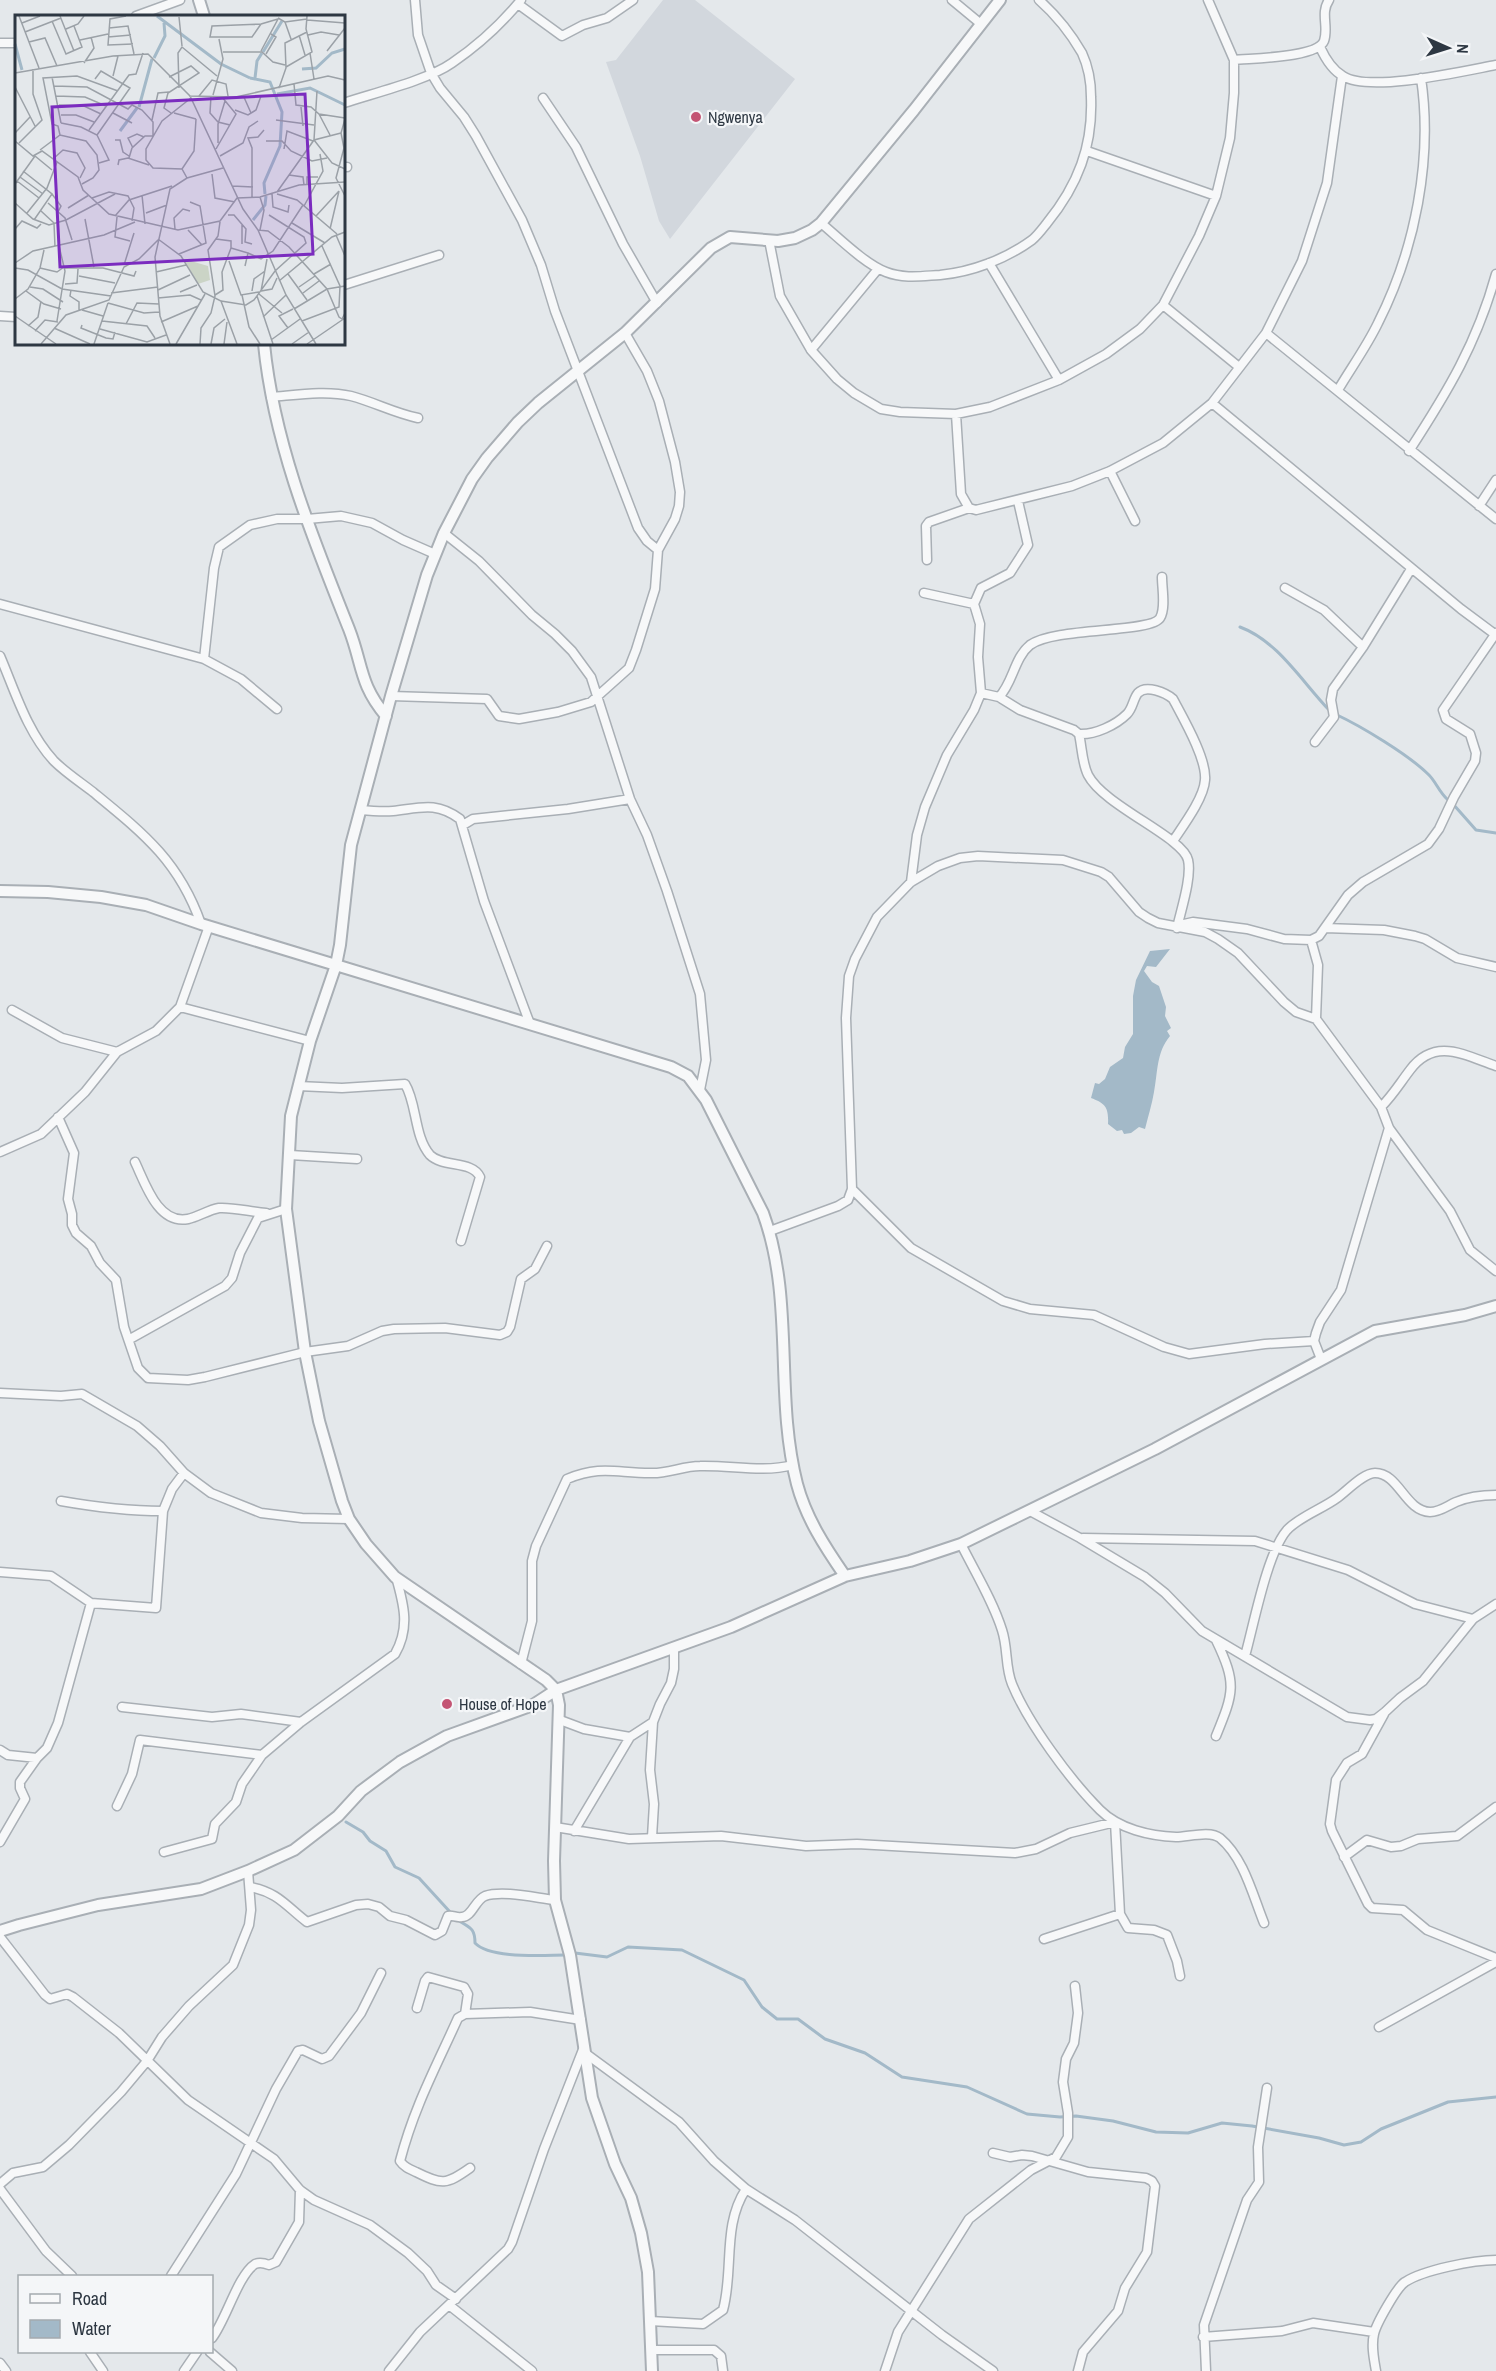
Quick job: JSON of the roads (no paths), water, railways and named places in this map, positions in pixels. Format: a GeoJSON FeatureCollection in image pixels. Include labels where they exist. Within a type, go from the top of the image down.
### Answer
{"type":"FeatureCollection","features":[{"type":"Feature","properties":{"kind":"street"},"geometry":{"type":"LineString","coordinates":[[139,15],[180,0]]}},
{"type":"Feature","properties":{"kind":"street"},"geometry":{"type":"LineString","coordinates":[[199,0],[204,15]]}},
{"type":"Feature","properties":{"kind":"street"},"geometry":{"type":"LineString","coordinates":[[415,0],[418,35],[431,73],[476,136],[522,220],[639,528],[646,541],[658,550]]}},
{"type":"Feature","properties":{"kind":"street"},"geometry":{"type":"LineString","coordinates":[[345,103],[452,64],[519,2],[562,36],[583,25],[608,18],[633,0]]}},
{"type":"Feature","properties":{"kind":"street"},"geometry":{"type":"LineString","coordinates":[[952,0],[981,24]]}},
{"type":"Feature","properties":{"kind":"street"},"geometry":{"type":"LineString","coordinates":[[652,2371],[648,2272],[639,2224],[592,2098],[570,1955],[555,1900],[555,1827],[560,1720],[556,1690],[546,1680],[395,1577],[366,1544],[350,1519],[342,1501],[320,1421],[305,1353],[286,1209],[291,1116],[310,1041],[336,965],[351,845],[391,696],[435,554],[472,479],[501,441],[538,403],[625,333],[697,261],[722,241],[740,237],[768,240],[795,238],[821,223],[999,0]]}},
{"type":"Feature","properties":{"kind":"street"},"geometry":{"type":"LineString","coordinates":[[821,223],[878,269],[914,277],[960,273],[989,263],[1035,238],[1057,210],[1076,179],[1087,151],[1092,120],[1091,84],[1083,55],[1063,25],[1039,0]]}},
{"type":"Feature","properties":{"kind":"street"},"geometry":{"type":"LineString","coordinates":[[768,240],[780,296],[811,350],[837,379],[854,393],[881,409],[956,414],[990,407],[1059,380],[1115,348],[1140,329],[1163,304],[1194,245],[1216,196],[1230,138],[1234,60],[1208,0]]}},
{"type":"Feature","properties":{"kind":"street"},"geometry":{"type":"LineString","coordinates":[[1234,60],[1284,56],[1312,51],[1320,47],[1324,40],[1324,14],[1329,0]]}},
{"type":"Feature","properties":{"kind":"street"},"geometry":{"type":"LineString","coordinates":[[1320,47],[1325,58],[1342,76],[1363,83],[1421,78],[1496,65]]}},
{"type":"Feature","properties":{"kind":"street"},"geometry":{"type":"LineString","coordinates":[[927,560],[926,526],[929,522],[969,508],[983,510],[1072,486],[1110,471],[1163,443],[1212,403],[1266,333],[1302,261],[1315,227],[1327,183],[1342,76]]}},
{"type":"Feature","properties":{"kind":"street"},"geometry":{"type":"LineString","coordinates":[[1338,390],[1378,324],[1398,278],[1415,219],[1423,158],[1425,106],[1421,78]]}},
{"type":"Feature","properties":{"kind":"street"},"geometry":{"type":"LineString","coordinates":[[543,98],[576,147],[623,244],[657,303]]}},
{"type":"Feature","properties":{"kind":"street"},"geometry":{"type":"LineString","coordinates":[[1087,151],[1216,196]]}},
{"type":"Feature","properties":{"kind":"street"},"geometry":{"type":"LineString","coordinates":[[345,285],[439,255]]}},
{"type":"Feature","properties":{"kind":"street"},"geometry":{"type":"LineString","coordinates":[[989,263],[1059,380]]}},
{"type":"Feature","properties":{"kind":"street"},"geometry":{"type":"LineString","coordinates":[[811,350],[878,269]]}},
{"type":"Feature","properties":{"kind":"street"},"geometry":{"type":"LineString","coordinates":[[1409,451],[1449,389],[1473,341],[1496,274]]}},
{"type":"Feature","properties":{"kind":"street"},"geometry":{"type":"LineString","coordinates":[[1163,304],[1239,367]]}},
{"type":"Feature","properties":{"kind":"street"},"geometry":{"type":"LineString","coordinates":[[0,316],[15,317]]}},
{"type":"Feature","properties":{"kind":"street"},"geometry":{"type":"LineString","coordinates":[[391,696],[488,699],[500,716],[519,719],[558,712],[591,702],[629,668],[655,589],[658,550],[679,506],[680,492],[675,462],[653,385],[625,333]]}},
{"type":"Feature","properties":{"kind":"street"},"geometry":{"type":"LineString","coordinates":[[1266,333],[1338,390],[1409,451],[1496,519]]}},
{"type":"Feature","properties":{"kind":"street"},"geometry":{"type":"LineString","coordinates":[[264,345],[271,397],[291,476],[353,639],[367,690],[386,716]]}},
{"type":"Feature","properties":{"kind":"street"},"geometry":{"type":"LineString","coordinates":[[271,397],[323,394],[350,396],[418,418]]}},
{"type":"Feature","properties":{"kind":"street"},"geometry":{"type":"LineString","coordinates":[[1177,928],[1193,922],[1246,929],[1284,939],[1311,940],[1319,936],[1335,910],[1348,895],[1364,882],[1428,844],[1439,830],[1454,797],[1475,761],[1476,753],[1470,734],[1446,719],[1443,710],[1496,634],[1411,568],[1212,403]]}},
{"type":"Feature","properties":{"kind":"street"},"geometry":{"type":"LineString","coordinates":[[956,414],[961,494],[969,508]]}},
{"type":"Feature","properties":{"kind":"street"},"geometry":{"type":"LineString","coordinates":[[1110,471],[1135,521]]}},
{"type":"Feature","properties":{"kind":"street"},"geometry":{"type":"LineString","coordinates":[[1479,506],[1496,480]]}},
{"type":"Feature","properties":{"kind":"street"},"geometry":{"type":"LineString","coordinates":[[910,882],[917,835],[925,807],[947,755],[974,710],[981,693],[978,657],[980,624],[974,604],[981,588],[1010,573],[1028,545],[1018,501]]}},
{"type":"Feature","properties":{"kind":"street"},"geometry":{"type":"LineString","coordinates":[[204,659],[214,568],[219,547],[250,525],[261,521],[341,516],[372,523],[435,554]]}},
{"type":"Feature","properties":{"kind":"street"},"geometry":{"type":"LineString","coordinates":[[444,533],[479,561],[532,615],[572,651],[591,677],[630,799],[647,836],[667,891],[700,994],[706,1060],[700,1090]]}},
{"type":"Feature","properties":{"kind":"street"},"geometry":{"type":"LineString","coordinates":[[1315,742],[1334,714],[1331,700],[1334,689],[1411,568]]}},
{"type":"Feature","properties":{"kind":"street"},"geometry":{"type":"LineString","coordinates":[[999,696],[1004,692],[1029,646],[1043,639],[1112,628],[1151,625],[1157,622],[1161,616],[1162,577]]}},
{"type":"Feature","properties":{"kind":"street"},"geometry":{"type":"LineString","coordinates":[[1285,588],[1324,610],[1363,646]]}},
{"type":"Feature","properties":{"kind":"street"},"geometry":{"type":"LineString","coordinates":[[924,593],[974,604]]}},
{"type":"Feature","properties":{"kind":"street"},"geometry":{"type":"LineString","coordinates":[[0,604],[204,659],[241,679],[278,709]]}},
{"type":"Feature","properties":{"kind":"street"},"geometry":{"type":"LineString","coordinates":[[0,656],[35,738],[55,762],[142,832],[157,847],[182,882],[205,925],[180,1007],[156,1031],[117,1052],[85,1092],[41,1134],[0,1152]]}},
{"type":"Feature","properties":{"kind":"street"},"geometry":{"type":"LineString","coordinates":[[1079,734],[1095,733],[1125,716],[1141,690],[1148,689],[1168,695],[1173,699],[1195,743],[1205,780],[1191,813],[1173,842]]}},
{"type":"Feature","properties":{"kind":"street"},"geometry":{"type":"LineString","coordinates":[[981,693],[999,696],[1020,710],[1074,730],[1079,734],[1087,773],[1098,789],[1186,852],[1189,861],[1177,928]]}},
{"type":"Feature","properties":{"kind":"street"},"geometry":{"type":"LineString","coordinates":[[463,825],[474,819],[568,809],[630,799]]}},
{"type":"Feature","properties":{"kind":"street"},"geometry":{"type":"LineString","coordinates":[[360,810],[390,812],[433,806],[452,813],[460,819],[484,901],[530,1024]]}},
{"type":"Feature","properties":{"kind":"street"},"geometry":{"type":"LineString","coordinates":[[770,1231],[838,1206],[848,1200],[852,1189],[846,1018],[849,976],[855,959],[877,917],[910,882],[960,858],[978,856],[1063,860],[1101,872],[1109,877],[1139,912],[1158,923],[1205,932],[1218,939],[1238,953],[1284,1002],[1296,1011],[1316,1019],[1381,1107],[1389,1128],[1450,1211],[1470,1250],[1496,1271]]}},
{"type":"Feature","properties":{"kind":"street"},"geometry":{"type":"LineString","coordinates":[[0,891],[48,892],[101,897],[146,905],[671,1067],[688,1076],[700,1090],[770,1231],[782,1310],[784,1394],[797,1486],[812,1524],[845,1576]]}},
{"type":"Feature","properties":{"kind":"street"},"geometry":{"type":"LineString","coordinates":[[1325,928],[1384,930],[1415,936],[1425,939],[1457,958],[1496,967]]}},
{"type":"Feature","properties":{"kind":"street"},"geometry":{"type":"LineString","coordinates":[[1311,940],[1318,965],[1316,1019]]}},
{"type":"Feature","properties":{"kind":"street"},"geometry":{"type":"LineString","coordinates":[[180,1007],[310,1041]]}},
{"type":"Feature","properties":{"kind":"street"},"geometry":{"type":"LineString","coordinates":[[12,1010],[62,1038],[117,1052]]}},
{"type":"Feature","properties":{"kind":"street"},"geometry":{"type":"LineString","coordinates":[[1381,1107],[1394,1094],[1422,1057],[1437,1050],[1453,1052],[1496,1066]]}},
{"type":"Feature","properties":{"kind":"street"},"geometry":{"type":"LineString","coordinates":[[298,1086],[342,1088],[405,1084],[413,1115],[429,1154],[441,1162],[474,1169],[480,1177],[461,1241]]}},
{"type":"Feature","properties":{"kind":"street"},"geometry":{"type":"LineString","coordinates":[[58,1117],[74,1153],[68,1199],[72,1225],[76,1233],[91,1246],[100,1263],[116,1280],[124,1327],[130,1339],[138,1368],[148,1378],[188,1380],[305,1353],[348,1346],[382,1331],[394,1329],[445,1328],[500,1335],[507,1332],[513,1320],[521,1279],[535,1269],[547,1246]]}},
{"type":"Feature","properties":{"kind":"street"},"geometry":{"type":"LineString","coordinates":[[1321,1359],[1314,1341],[1320,1322],[1341,1290],[1389,1128]]}},
{"type":"Feature","properties":{"kind":"street"},"geometry":{"type":"LineString","coordinates":[[290,1155],[357,1159]]}},
{"type":"Feature","properties":{"kind":"street"},"geometry":{"type":"LineString","coordinates":[[135,1162],[151,1196],[162,1211],[173,1219],[186,1220],[219,1208],[269,1213]]}},
{"type":"Feature","properties":{"kind":"street"},"geometry":{"type":"LineString","coordinates":[[852,1189],[910,1248],[1003,1301],[1016,1306],[1094,1315],[1164,1347],[1189,1354],[1314,1341]]}},
{"type":"Feature","properties":{"kind":"street"},"geometry":{"type":"LineString","coordinates":[[130,1339],[225,1286],[237,1268],[240,1253],[258,1218],[286,1209]]}},
{"type":"Feature","properties":{"kind":"street"},"geometry":{"type":"LineString","coordinates":[[0,1931],[98,1905],[185,1893],[248,1870],[294,1850],[338,1816],[361,1791],[400,1762],[447,1736],[533,1705],[556,1690],[731,1627],[845,1576],[910,1561],[962,1544],[1155,1449],[1375,1331],[1465,1315],[1496,1306]]}},
{"type":"Feature","properties":{"kind":"street"},"geometry":{"type":"LineString","coordinates":[[0,1393],[60,1396],[82,1394],[137,1426],[160,1446],[184,1473],[211,1493],[261,1513],[302,1518],[350,1519]]}},
{"type":"Feature","properties":{"kind":"street"},"geometry":{"type":"LineString","coordinates":[[521,1664],[531,1621],[532,1561],[536,1546],[567,1479],[581,1473],[601,1469],[653,1474],[700,1466],[777,1469],[793,1465]]}},
{"type":"Feature","properties":{"kind":"street"},"geometry":{"type":"LineString","coordinates":[[0,1572],[51,1576],[91,1603],[156,1608],[163,1511],[172,1489],[184,1473]]}},
{"type":"Feature","properties":{"kind":"street"},"geometry":{"type":"LineString","coordinates":[[1245,1656],[1275,1547],[1288,1529],[1334,1500],[1367,1475],[1375,1473],[1384,1475],[1408,1499],[1426,1511],[1442,1510],[1462,1500],[1496,1495]]}},
{"type":"Feature","properties":{"kind":"street"},"geometry":{"type":"LineString","coordinates":[[61,1501],[92,1507],[163,1511]]}},
{"type":"Feature","properties":{"kind":"street"},"geometry":{"type":"LineString","coordinates":[[1030,1511],[1145,1577],[1165,1593],[1202,1631],[1347,1717],[1376,1719],[1423,1681],[1473,1619],[1496,1604]]}},
{"type":"Feature","properties":{"kind":"street"},"geometry":{"type":"LineString","coordinates":[[1080,1538],[1255,1541],[1348,1570],[1414,1604],[1473,1619]]}},
{"type":"Feature","properties":{"kind":"street"},"geometry":{"type":"LineString","coordinates":[[962,1544],[1001,1628],[1009,1676],[1013,1686],[1040,1734],[1069,1774],[1099,1808],[1115,1822],[1161,1836],[1210,1835],[1220,1838],[1244,1872],[1263,1923]]}},
{"type":"Feature","properties":{"kind":"street"},"geometry":{"type":"LineString","coordinates":[[164,1852],[212,1839],[215,1824],[237,1802],[242,1784],[262,1755],[301,1722],[395,1654],[402,1643],[405,1613],[395,1577]]}},
{"type":"Feature","properties":{"kind":"street"},"geometry":{"type":"LineString","coordinates":[[0,1842],[25,1799],[20,1782],[47,1748],[58,1723],[91,1603]]}},
{"type":"Feature","properties":{"kind":"street"},"geometry":{"type":"LineString","coordinates":[[1216,1640],[1226,1660],[1233,1684],[1229,1706],[1216,1736]]}},
{"type":"Feature","properties":{"kind":"street"},"geometry":{"type":"LineString","coordinates":[[652,1837],[654,1804],[650,1770],[653,1722],[671,1683],[674,1669],[674,1647]]}},
{"type":"Feature","properties":{"kind":"street"},"geometry":{"type":"LineString","coordinates":[[122,1707],[212,1717],[241,1714],[301,1722]]}},
{"type":"Feature","properties":{"kind":"street"},"geometry":{"type":"LineString","coordinates":[[1385,1712],[1362,1754],[1347,1762],[1336,1780],[1330,1824],[1344,1857],[1372,1908],[1403,1910],[1427,1930],[1496,1960]]}},
{"type":"Feature","properties":{"kind":"street"},"geometry":{"type":"LineString","coordinates":[[560,1720],[584,1729],[630,1737]]}},
{"type":"Feature","properties":{"kind":"street"},"geometry":{"type":"LineString","coordinates":[[574,1831],[630,1737],[653,1722]]}},
{"type":"Feature","properties":{"kind":"street"},"geometry":{"type":"LineString","coordinates":[[117,1806],[132,1774],[140,1740],[262,1755]]}},
{"type":"Feature","properties":{"kind":"street"},"geometry":{"type":"LineString","coordinates":[[0,1750],[8,1755],[37,1758]]}},
{"type":"Feature","properties":{"kind":"street"},"geometry":{"type":"LineString","coordinates":[[1344,1857],[1367,1840],[1391,1847],[1401,1846],[1418,1839],[1457,1836],[1496,1807]]}},
{"type":"Feature","properties":{"kind":"street"},"geometry":{"type":"LineString","coordinates":[[555,1827],[629,1839],[721,1836],[807,1846],[857,1844],[1015,1853],[1036,1849],[1070,1833],[1115,1822]]}},
{"type":"Feature","properties":{"kind":"street"},"geometry":{"type":"LineString","coordinates":[[1115,1822],[1120,1914],[1128,1928],[1154,1930],[1167,1935],[1180,1976]]}},
{"type":"Feature","properties":{"kind":"street"},"geometry":{"type":"LineString","coordinates":[[0,2184],[13,2173],[43,2167],[69,2145],[121,2092],[147,2061],[169,2029],[232,1965],[249,1925],[248,1870]]}},
{"type":"Feature","properties":{"kind":"street"},"geometry":{"type":"LineString","coordinates":[[250,1887],[262,1889],[279,1897],[307,1922],[368,1904],[379,1907],[390,1916],[406,1920],[435,1935],[442,1931],[448,1916],[462,1918],[468,1914],[477,1900],[488,1895],[504,1894],[555,1900]]}},
{"type":"Feature","properties":{"kind":"street"},"geometry":{"type":"LineString","coordinates":[[1044,1939],[1120,1914]]}},
{"type":"Feature","properties":{"kind":"street"},"geometry":{"type":"LineString","coordinates":[[0,1937],[45,1995],[50,1998],[57,1998],[61,1995],[73,1996],[119,2033],[188,2100],[274,2159],[300,2190],[314,2200],[370,2225],[408,2253],[427,2271],[436,2285],[453,2302],[532,2371]]}},
{"type":"Feature","properties":{"kind":"street"},"geometry":{"type":"LineString","coordinates":[[1379,2027],[1496,1960]]}},
{"type":"Feature","properties":{"kind":"street"},"geometry":{"type":"LineString","coordinates":[[172,2275],[221,2201],[252,2144],[276,2089],[298,2051],[303,2050],[322,2059],[329,2056],[361,2013],[381,1973]]}},
{"type":"Feature","properties":{"kind":"street"},"geometry":{"type":"LineString","coordinates":[[417,2008],[428,1977],[464,1987],[468,1994],[465,2014]]}},
{"type":"Feature","properties":{"kind":"street"},"geometry":{"type":"LineString","coordinates":[[885,2371],[898,2332],[910,2310],[969,2219],[1031,2170],[1056,2157],[1068,2137],[1068,2116],[1063,2082],[1066,2060],[1074,2043],[1078,2013],[1075,1986]]}},
{"type":"Feature","properties":{"kind":"street"},"geometry":{"type":"LineString","coordinates":[[470,2168],[455,2179],[438,2183],[403,2166],[400,2161],[408,2131],[430,2074],[458,2018],[465,2014],[530,2012],[581,2020]]}},
{"type":"Feature","properties":{"kind":"street"},"geometry":{"type":"LineString","coordinates":[[585,2050],[679,2122],[714,2161],[746,2189],[795,2220],[910,2310],[993,2371]]}},
{"type":"Feature","properties":{"kind":"street"},"geometry":{"type":"LineString","coordinates":[[389,2371],[420,2332],[512,2242],[544,2150],[585,2050]]}},
{"type":"Feature","properties":{"kind":"street"},"geometry":{"type":"LineString","coordinates":[[1206,2371],[1204,2325],[1247,2200],[1258,2182],[1260,2131],[1267,2088]]}},
{"type":"Feature","properties":{"kind":"street"},"geometry":{"type":"LineString","coordinates":[[993,2153],[1010,2157],[1022,2155],[1088,2172],[1146,2178],[1155,2186],[1147,2252],[1125,2288],[1118,2311],[1083,2352],[1078,2371]]}},
{"type":"Feature","properties":{"kind":"street"},"geometry":{"type":"LineString","coordinates":[[0,2189],[34,2237],[70,2275]]}},
{"type":"Feature","properties":{"kind":"street"},"geometry":{"type":"LineString","coordinates":[[650,2321],[703,2324],[723,2310],[729,2292],[728,2265],[734,2211],[746,2189]]}},
{"type":"Feature","properties":{"kind":"street"},"geometry":{"type":"LineString","coordinates":[[213,2336],[243,2278],[255,2264],[263,2262],[269,2265],[276,2262],[299,2222],[300,2190]]}},
{"type":"Feature","properties":{"kind":"street"},"geometry":{"type":"LineString","coordinates":[[1376,2371],[1373,2349],[1374,2332],[1403,2283],[1421,2274],[1485,2260],[1496,2260]]}},
{"type":"Feature","properties":{"kind":"street"},"geometry":{"type":"LineString","coordinates":[[1203,2337],[1282,2331],[1314,2323],[1374,2332]]}},
{"type":"Feature","properties":{"kind":"street"},"geometry":{"type":"LineString","coordinates":[[651,2350],[714,2350],[721,2356],[723,2371]]}},
{"type":"Feature","properties":{"kind":"street"},"geometry":{"type":"LineString","coordinates":[[91,2353],[103,2371]]}},
{"type":"Feature","properties":{"kind":"street"},"geometry":{"type":"LineString","coordinates":[[184,2371],[196,2353]]}},
{"type":"Feature","properties":{"kind":"street"},"geometry":{"type":"LineString","coordinates":[[211,2353],[232,2371]]}},
{"type":"Feature","properties":{"kind":"street"},"geometry":{"type":"LineString","coordinates":[[0,2363],[6,2371]]}},
{"type":"Feature","properties":{"kind":"water"},"geometry":{"type":"Polygon","coordinates":[[[1170,949],[1156,967],[1147,966],[1144,971],[1152,982],[1159,986],[1166,1007],[1165,1016],[1171,1028],[1167,1031],[1170,1036],[1160,1056],[1145,1129],[1139,1127],[1131,1133],[1124,1134],[1122,1130],[1117,1131],[1108,1124],[1108,1113],[1105,1106],[1091,1098],[1095,1083],[1099,1084],[1105,1079],[1110,1067],[1123,1058],[1125,1047],[1133,1034],[1133,996],[1136,980],[1150,951],[1170,949]]]}},
{"type":"Feature","properties":{"kind":"waterway"},"geometry":{"type":"LineString","coordinates":[[1240,627],[1254,633],[1278,652],[1330,711]]}},
{"type":"Feature","properties":{"kind":"waterway"},"geometry":{"type":"LineString","coordinates":[[1335,714],[1371,733],[1410,759],[1429,775],[1448,800]]}},
{"type":"Feature","properties":{"kind":"waterway"},"geometry":{"type":"LineString","coordinates":[[1453,804],[1476,830],[1496,833]]}},
{"type":"Feature","properties":{"kind":"waterway"},"geometry":{"type":"LineString","coordinates":[[346,1822],[363,1832],[370,1841],[386,1851],[395,1867],[419,1878],[451,1913]]}},
{"type":"Feature","properties":{"kind":"waterway"},"geometry":{"type":"LineString","coordinates":[[458,1920],[473,1931],[475,1943],[492,1952],[517,1955],[565,1955]]}},
{"type":"Feature","properties":{"kind":"waterway"},"geometry":{"type":"LineString","coordinates":[[575,1953],[607,1957],[628,1947],[682,1950],[744,1980],[762,2007],[777,2019],[798,2019],[825,2039],[865,2053],[902,2077],[967,2087],[1027,2114],[1076,2116],[1113,2121],[1156,2132],[1188,2133],[1222,2123],[1319,2138],[1344,2145],[1361,2142],[1381,2129],[1448,2102],[1496,2097]]}},
{"type":"Feature","properties":{"kind":"place","name":"Ngwenya"},"geometry":{"type":"Point","coordinates":[696,117]}},
{"type":"Feature","properties":{"kind":"place","name":"House of Hope"},"geometry":{"type":"Point","coordinates":[447,1704]}}]}
